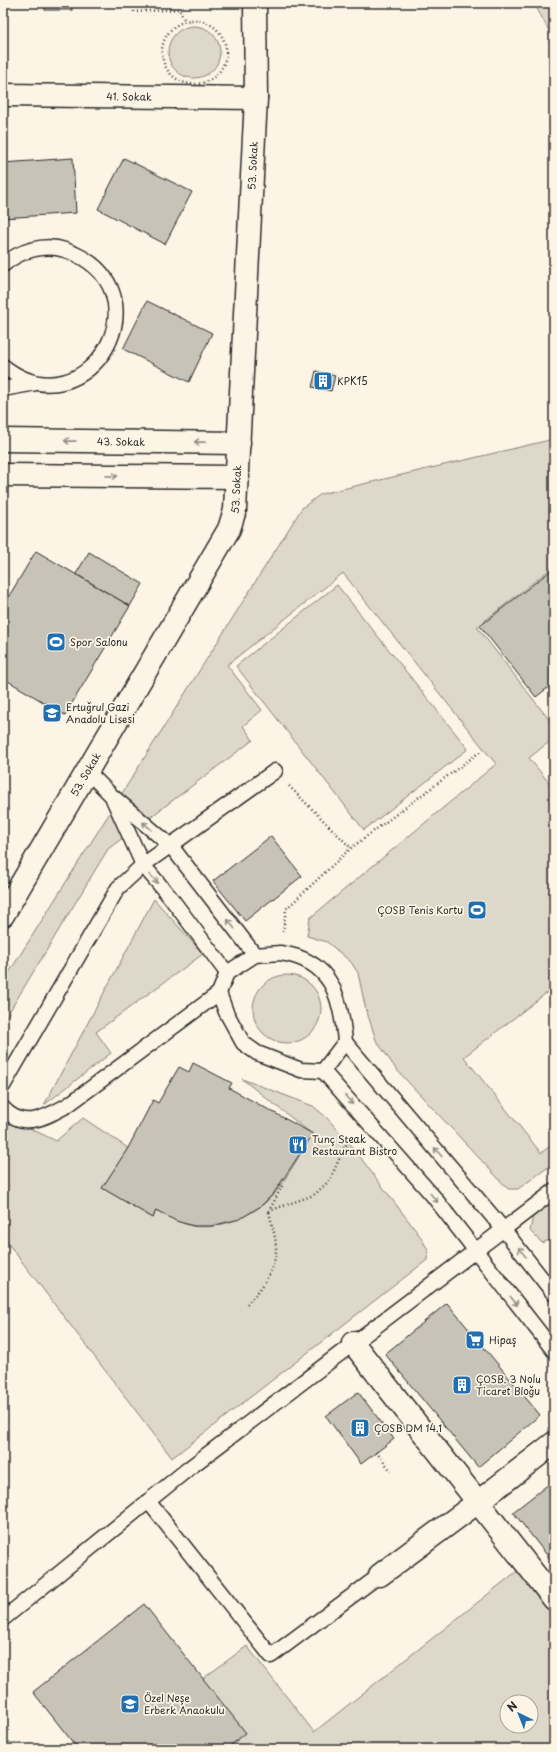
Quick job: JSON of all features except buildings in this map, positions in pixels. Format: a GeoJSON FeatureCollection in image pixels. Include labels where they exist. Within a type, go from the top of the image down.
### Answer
{"type":"FeatureCollection","features":[{"type":"Feature","properties":{"kind":"street","name":"53. Sokak"},"geometry":{"type":"LineString","coordinates":[[3,915],[229,528],[235,510],[238,477],[256,98],[255,3]]}},
{"type":"Feature","properties":{"kind":"street","name":"41. Sokak"},"geometry":{"type":"LineString","coordinates":[[3,95],[256,98]]}},
{"type":"Feature","properties":{"kind":"street","name":"43. Sokak"},"geometry":{"type":"LineString","coordinates":[[3,440],[239,443]]}},
{"type":"Feature","properties":{"kind":"street"},"geometry":{"type":"LineString","coordinates":[[3,475],[238,477]]}},
{"type":"Feature","properties":{"kind":"street"},"geometry":{"type":"LineString","coordinates":[[353,1343],[554,1599]]}},
{"type":"Feature","properties":{"kind":"street"},"geometry":{"type":"LineString","coordinates":[[380,1575],[554,1443]]}},
{"type":"Feature","properties":{"kind":"lane"},"geometry":{"type":"LineString","coordinates":[[3,389],[38,383],[62,382],[84,373],[102,357],[113,336],[116,313],[111,290],[99,269],[80,255],[58,247],[34,248],[6,260]]}},
{"type":"Feature","properties":{"kind":"lane"},"geometry":{"type":"LineString","coordinates":[[3,366],[15,376],[38,383]]}},
{"type":"Feature","properties":{"kind":"lane"},"geometry":{"type":"LineString","coordinates":[[87,771],[111,795],[170,846],[255,955]]}},
{"type":"Feature","properties":{"kind":"lane"},"geometry":{"type":"LineString","coordinates":[[3,1086],[118,888],[143,865],[275,771]]}},
{"type":"Feature","properties":{"kind":"lane"},"geometry":{"type":"LineString","coordinates":[[111,795],[143,865],[170,897],[227,973]]}},
{"type":"Feature","properties":{"kind":"lane"},"geometry":{"type":"LineString","coordinates":[[3,1108],[13,1116],[34,1121],[48,1116],[68,1105],[219,993],[227,973],[255,955],[280,953],[303,958],[319,968],[331,982],[338,998],[343,1019],[345,1042],[504,1230],[554,1294]]}},
{"type":"Feature","properties":{"kind":"lane"},"geometry":{"type":"LineString","coordinates":[[219,993],[226,1012],[243,1043],[257,1053],[301,1070],[323,1071],[433,1196],[475,1252],[554,1351]]}},
{"type":"Feature","properties":{"kind":"lane"},"geometry":{"type":"LineString","coordinates":[[323,1071],[345,1042]]}},
{"type":"Feature","properties":{"kind":"lane"},"geometry":{"type":"LineString","coordinates":[[3,1619],[148,1501],[554,1191]]}},
{"type":"Feature","properties":{"kind":"lane"},"geometry":{"type":"LineString","coordinates":[[148,1501],[270,1656],[380,1575]]}},
{"type":"Feature","properties":{"kind":"path"},"geometry":{"type":"LineString","coordinates":[[134,3],[134,12],[179,9],[185,21]]}},
{"type":"Feature","properties":{"kind":"path"},"geometry":{"type":"LineString","coordinates":[[196,20],[206,22],[216,28],[222,37],[225,48],[225,59],[221,69],[214,77],[204,82],[194,84],[183,82],[174,77],[166,68],[162,57],[162,45],[166,35],[174,26],[185,21],[196,20]]}},
{"type":"Feature","properties":{"kind":"path"},"geometry":{"type":"LineString","coordinates":[[280,953],[286,908],[351,848],[481,751]]}},
{"type":"Feature","properties":{"kind":"path"},"geometry":{"type":"LineString","coordinates":[[275,771],[351,848]]}},
{"type":"Feature","properties":{"kind":"path"},"geometry":{"type":"LineString","coordinates":[[269,1211],[314,1195],[330,1180],[344,1148],[352,1138],[351,1133]]}},
{"type":"Feature","properties":{"kind":"path"},"geometry":{"type":"LineString","coordinates":[[247,1304],[259,1292],[271,1272],[276,1250],[269,1211],[282,1186]]}},
{"type":"Feature","properties":{"kind":"path"},"geometry":{"type":"LineString","coordinates":[[376,1452],[391,1471]]}},
{"type":"Feature","properties":{"kind":"shaded area"},"geometry":{"type":"Polygon","coordinates":[[[534,3],[554,3],[554,40],[534,3]]]}},
{"type":"Feature","properties":{"kind":"shaded area"},"geometry":{"type":"Polygon","coordinates":[[[194,26],[204,28],[212,34],[218,42],[220,52],[218,62],[212,70],[204,76],[194,78],[184,76],[176,70],[170,62],[168,52],[170,42],[176,34],[184,28],[194,26]]]}},
{"type":"Feature","properties":{"kind":"shaded area"},"geometry":{"type":"Polygon","coordinates":[[[554,439],[554,566],[477,627],[554,726],[554,738],[529,758],[554,789],[554,987],[464,1057],[541,1153],[554,1143],[554,1163],[518,1189],[508,1189],[396,1069],[376,1040],[365,1006],[358,973],[351,962],[327,942],[307,936],[310,918],[496,764],[343,573],[227,665],[262,710],[243,726],[253,740],[108,849],[3,1022],[3,982],[302,508],[321,494],[554,439]]]}},
{"type":"Feature","properties":{"kind":"shaded area"},"geometry":{"type":"Polygon","coordinates":[[[337,585],[468,749],[364,830],[236,666],[337,585]]]}},
{"type":"Feature","properties":{"kind":"shaded area"},"geometry":{"type":"Polygon","coordinates":[[[154,899],[203,954],[96,1032],[111,1053],[44,1105],[154,899]]]}},
{"type":"Feature","properties":{"kind":"shaded area"},"geometry":{"type":"Polygon","coordinates":[[[287,975],[300,978],[311,985],[318,996],[321,1009],[318,1022],[311,1033],[300,1040],[287,1043],[274,1040],[263,1033],[256,1022],[253,1009],[256,996],[263,985],[274,978],[287,975]]]}},
{"type":"Feature","properties":{"kind":"shaded area"},"geometry":{"type":"Polygon","coordinates":[[[242,1079],[313,1106],[325,1116],[347,1140],[420,1236],[428,1250],[427,1260],[172,1458],[3,1237],[3,1115],[56,1141],[83,1118],[128,1148],[103,1188],[153,1218],[156,1210],[187,1225],[203,1227],[214,1226],[248,1214],[268,1201],[285,1179],[312,1134],[242,1079]]]}},
{"type":"Feature","properties":{"kind":"shaded area"},"geometry":{"type":"Polygon","coordinates":[[[554,1195],[554,1238],[542,1243],[530,1231],[534,1210],[554,1195]]]}},
{"type":"Feature","properties":{"kind":"shaded area"},"geometry":{"type":"Polygon","coordinates":[[[521,1568],[554,1608],[554,1749],[199,1749],[166,1706],[247,1646],[314,1732],[521,1568]]]}},
{"type":"Feature","properties":{"kind":"place","name":"KPK15"},"geometry":{"type":"Point","coordinates":[323,381]}},
{"type":"Feature","properties":{"kind":"place","name":"Spor Salonu"},"geometry":{"type":"Point","coordinates":[56,642]}},
{"type":"Feature","properties":{"kind":"place","name":"Ertuğrul Gazi Anadolu Lisesi"},"geometry":{"type":"Point","coordinates":[52,713]}},
{"type":"Feature","properties":{"kind":"place","name":"ÇOSB Tenis Kortu"},"geometry":{"type":"Point","coordinates":[477,910]}},
{"type":"Feature","properties":{"kind":"place","name":"Tunç Steak Restaurant Bistro"},"geometry":{"type":"Point","coordinates":[298,1145]}},
{"type":"Feature","properties":{"kind":"place","name":"Hipaş"},"geometry":{"type":"Point","coordinates":[475,1340]}},
{"type":"Feature","properties":{"kind":"place","name":"ÇOSB. 3 Nolu Ticaret Bloğu"},"geometry":{"type":"Point","coordinates":[462,1385]}},
{"type":"Feature","properties":{"kind":"place","name":"ÇOSB DM 14.1"},"geometry":{"type":"Point","coordinates":[360,1428]}},
{"type":"Feature","properties":{"kind":"place","name":"Özel Neşe Erberk Anaokulu"},"geometry":{"type":"Point","coordinates":[130,1704]}}]}
